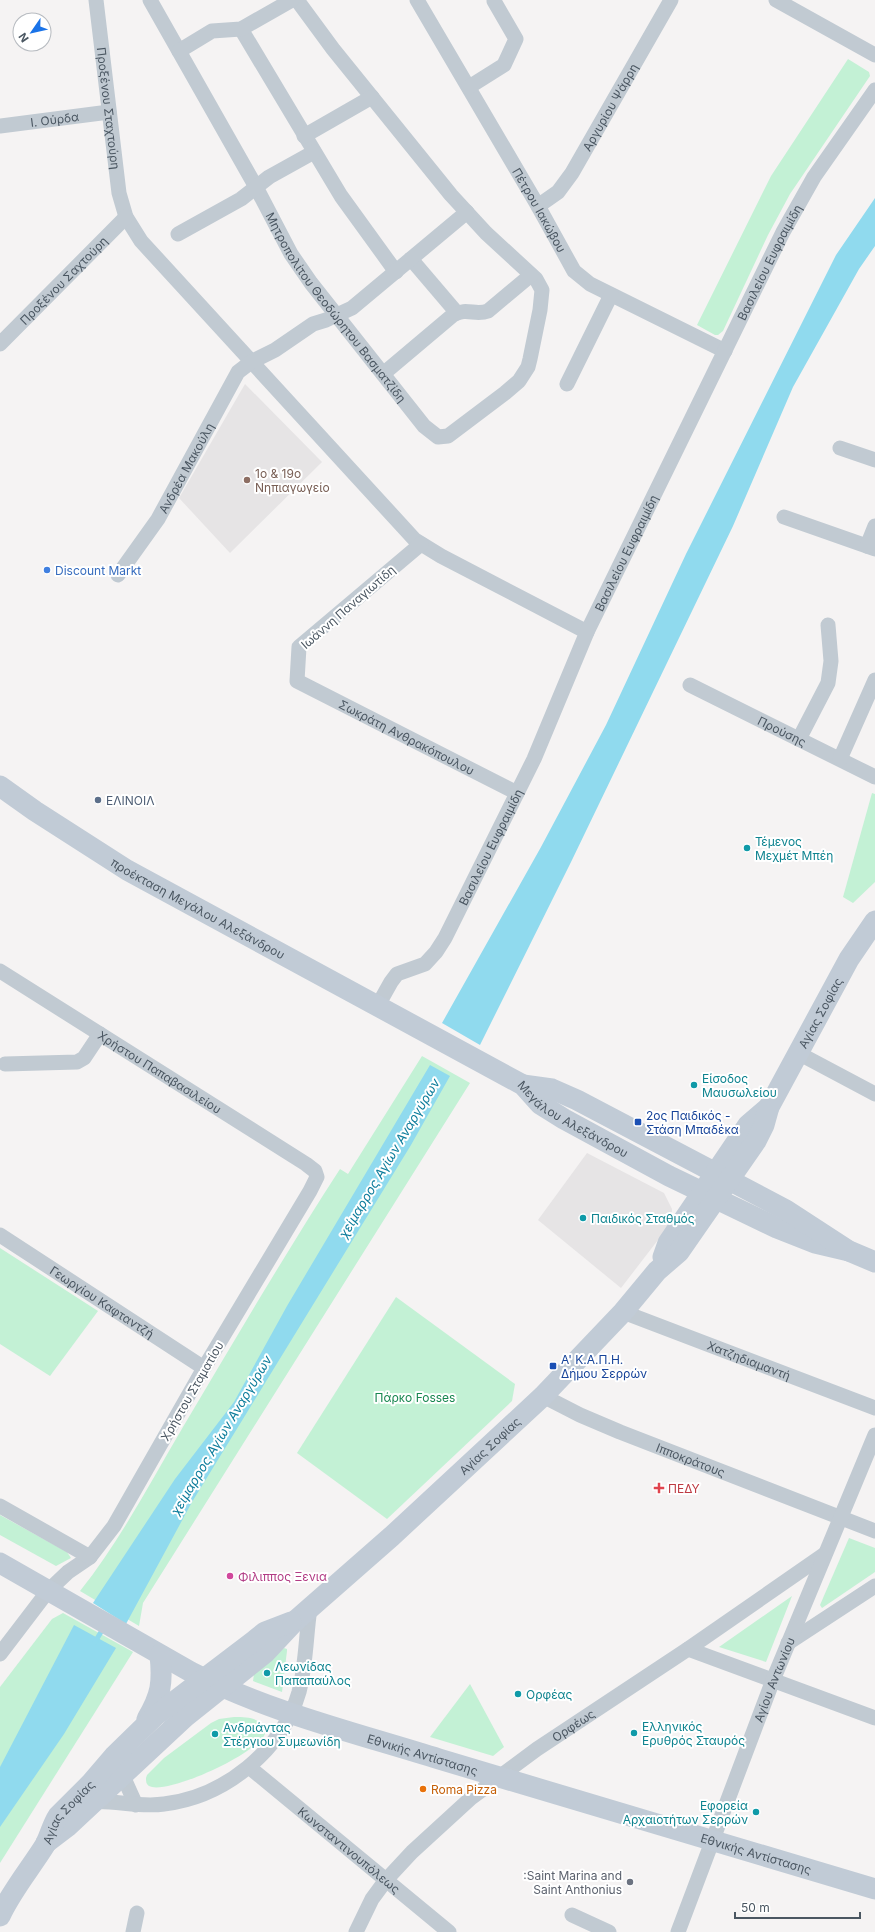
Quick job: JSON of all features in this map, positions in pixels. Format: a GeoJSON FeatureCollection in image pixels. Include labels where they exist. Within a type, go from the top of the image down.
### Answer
{"type":"FeatureCollection","features":[{"type":"Feature","properties":{"kind":"main road","name":"προέκταση Μεγάλου Αλεξάνδρου"},"geometry":{"type":"LineString","coordinates":[[0,786],[35,811],[118,865],[502,1075],[523,1085]]}},
{"type":"Feature","properties":{"kind":"main road","name":"Αγίας Σοφίας"},"geometry":{"type":"LineString","coordinates":[[46,1843],[67,1826],[185,1717],[265,1653],[294,1622],[392,1536],[544,1396],[623,1312],[657,1271],[679,1252],[710,1196],[723,1176],[756,1141],[764,1125],[769,1107],[849,959],[873,927]]}},
{"type":"Feature","properties":{"kind":"main road","name":"Μεγάλου Αλεξάνδρου"},"geometry":{"type":"LineString","coordinates":[[523,1085],[540,1104],[564,1119],[669,1176],[778,1228],[815,1243],[849,1251],[875,1262]]}},
{"type":"Feature","properties":{"kind":"main road","name":"Μεγάλου Αλεξάνδρου"},"geometry":{"type":"LineString","coordinates":[[523,1085],[540,1086],[558,1092],[723,1176],[786,1210],[849,1251]]}},
{"type":"Feature","properties":{"kind":"main road"},"geometry":{"type":"LineString","coordinates":[[669,1176],[682,1200],[680,1225]]}},
{"type":"Feature","properties":{"kind":"main road","name":"Αγίας Σοφίας"},"geometry":{"type":"LineString","coordinates":[[657,1271],[668,1243],[680,1225],[710,1196]]}},
{"type":"Feature","properties":{"kind":"main road","name":"Εθνικής Αντίστασης"},"geometry":{"type":"LineString","coordinates":[[0,1563],[203,1678],[222,1687],[290,1713],[499,1777],[875,1888]]}},
{"type":"Feature","properties":{"kind":"main road","name":"Αγίας Σοφίας"},"geometry":{"type":"LineString","coordinates":[[46,1843],[53,1822],[62,1810],[140,1730],[203,1678],[265,1632],[294,1622]]}},
{"type":"Feature","properties":{"kind":"main road"},"geometry":{"type":"LineString","coordinates":[[140,1730],[162,1688],[163,1676],[160,1655]]}},
{"type":"Feature","properties":{"kind":"main road"},"geometry":{"type":"LineString","coordinates":[[0,1916],[12,1894],[46,1843]]}},
{"type":"Feature","properties":{"kind":"street","name":"Προξένου Σταχτούρη"},"geometry":{"type":"LineString","coordinates":[[96,0],[118,185],[126,216]]}},
{"type":"Feature","properties":{"kind":"street","name":"Μητροπολίτου Θεοδώρητου Βασματζίδη"},"geometry":{"type":"LineString","coordinates":[[150,0],[256,188],[291,254],[428,431],[438,437],[448,436],[505,393],[523,375],[530,359],[540,310],[542,290],[538,282],[531,275]]}},
{"type":"Feature","properties":{"kind":"street"},"geometry":{"type":"LineString","coordinates":[[178,51],[212,31],[241,30],[292,0]]}},
{"type":"Feature","properties":{"kind":"street"},"geometry":{"type":"LineString","coordinates":[[297,0],[314,24],[372,97],[466,212],[531,275],[488,311],[482,313],[464,310],[457,313],[383,374]]}},
{"type":"Feature","properties":{"kind":"street","name":"Πέτρου Ιακώβου"},"geometry":{"type":"LineString","coordinates":[[417,0],[538,206],[574,271],[581,278],[611,295],[725,351]]}},
{"type":"Feature","properties":{"kind":"street","name":"Αργυρίου Ψάρρη"},"geometry":{"type":"LineString","coordinates":[[538,206],[558,192],[572,173],[671,0]]}},
{"type":"Feature","properties":{"kind":"street"},"geometry":{"type":"LineString","coordinates":[[776,0],[875,55]]}},
{"type":"Feature","properties":{"kind":"street"},"geometry":{"type":"LineString","coordinates":[[469,87],[504,65],[516,39],[494,1]]}},
{"type":"Feature","properties":{"kind":"street"},"geometry":{"type":"LineString","coordinates":[[241,30],[352,213],[396,272]]}},
{"type":"Feature","properties":{"kind":"street","name":"Βασιλείου Ευφραιμίδη"},"geometry":{"type":"LineString","coordinates":[[377,1007],[390,982],[397,974],[421,966],[436,952],[517,793],[547,730],[587,632],[780,238],[805,192],[875,90]]}},
{"type":"Feature","properties":{"kind":"street"},"geometry":{"type":"LineString","coordinates":[[304,136],[372,97]]}},
{"type":"Feature","properties":{"kind":"street","name":"Ι. Ούρδα"},"geometry":{"type":"LineString","coordinates":[[0,126],[109,112]]}},
{"type":"Feature","properties":{"kind":"street"},"geometry":{"type":"LineString","coordinates":[[178,234],[241,199],[269,177],[314,152]]}},
{"type":"Feature","properties":{"kind":"street","name":"Ανδρέα Μακούλη"},"geometry":{"type":"LineString","coordinates":[[118,575],[158,519],[234,377],[252,362],[275,350],[313,324],[352,308],[466,212]]}},
{"type":"Feature","properties":{"kind":"street"},"geometry":{"type":"LineString","coordinates":[[126,216],[145,246],[399,523],[421,544],[587,632]]}},
{"type":"Feature","properties":{"kind":"street","name":"Προξένου Σαχτούρη"},"geometry":{"type":"LineString","coordinates":[[0,344],[126,216]]}},
{"type":"Feature","properties":{"kind":"street"},"geometry":{"type":"LineString","coordinates":[[411,259],[457,313]]}},
{"type":"Feature","properties":{"kind":"street"},"geometry":{"type":"LineString","coordinates":[[567,384],[611,295]]}},
{"type":"Feature","properties":{"kind":"street"},"geometry":{"type":"LineString","coordinates":[[840,448],[875,460]]}},
{"type":"Feature","properties":{"kind":"street"},"geometry":{"type":"LineString","coordinates":[[784,517],[871,548],[875,526]]}},
{"type":"Feature","properties":{"kind":"street","name":"Ιωάννη Παναγιωτίδη"},"geometry":{"type":"LineString","coordinates":[[297,680],[300,647],[421,544]]}},
{"type":"Feature","properties":{"kind":"street"},"geometry":{"type":"LineString","coordinates":[[799,739],[828,683],[831,661],[828,625]]}},
{"type":"Feature","properties":{"kind":"street","name":"Σωκράτη Ανθρακόπουλου"},"geometry":{"type":"LineString","coordinates":[[297,680],[517,793]]}},
{"type":"Feature","properties":{"kind":"street"},"geometry":{"type":"LineString","coordinates":[[840,759],[875,680]]}},
{"type":"Feature","properties":{"kind":"street","name":"Προύσης"},"geometry":{"type":"LineString","coordinates":[[690,685],[875,777]]}},
{"type":"Feature","properties":{"kind":"street","name":"Χρήστου Παπαβασιλείου"},"geometry":{"type":"LineString","coordinates":[[0,971],[306,1164],[317,1175]]}},
{"type":"Feature","properties":{"kind":"street"},"geometry":{"type":"LineString","coordinates":[[5,1064],[77,1062],[84,1058],[100,1034]]}},
{"type":"Feature","properties":{"kind":"street"},"geometry":{"type":"LineString","coordinates":[[798,1054],[875,1094]]}},
{"type":"Feature","properties":{"kind":"street","name":"Χρήστου Σταματίου"},"geometry":{"type":"LineString","coordinates":[[0,1654],[57,1596],[68,1572],[90,1557],[117,1521],[204,1368],[310,1191],[317,1175]]}},
{"type":"Feature","properties":{"kind":"street","name":"Γεωργίου Καφταντζή"},"geometry":{"type":"LineString","coordinates":[[0,1235],[204,1368]]}},
{"type":"Feature","properties":{"kind":"street","name":"Χατζηδιαμαντή"},"geometry":{"type":"LineString","coordinates":[[623,1312],[875,1408]]}},
{"type":"Feature","properties":{"kind":"street","name":"Ιπποκράτους"},"geometry":{"type":"LineString","coordinates":[[544,1396],[580,1415],[620,1432],[875,1531]]}},
{"type":"Feature","properties":{"kind":"street","name":"Αγίου Αντωνίου"},"geometry":{"type":"LineString","coordinates":[[678,1932],[788,1642],[875,1435]]}},
{"type":"Feature","properties":{"kind":"street"},"geometry":{"type":"LineString","coordinates":[[0,1506],[90,1557]]}},
{"type":"Feature","properties":{"kind":"street","name":"Ορφέως"},"geometry":{"type":"LineString","coordinates":[[356,1932],[372,1899],[386,1880],[438,1827],[471,1798],[565,1730],[688,1649],[825,1554]]}},
{"type":"Feature","properties":{"kind":"street"},"geometry":{"type":"LineString","coordinates":[[788,1642],[875,1586]]}},
{"type":"Feature","properties":{"kind":"street"},"geometry":{"type":"LineString","coordinates":[[62,1810],[93,1801],[136,1805],[165,1804],[188,1799],[223,1785],[249,1766],[271,1742],[290,1713],[297,1698],[301,1683],[310,1608]]}},
{"type":"Feature","properties":{"kind":"street"},"geometry":{"type":"LineString","coordinates":[[688,1649],[875,1718]]}},
{"type":"Feature","properties":{"kind":"street","name":"Κωνσταντινουπόλεως"},"geometry":{"type":"LineString","coordinates":[[249,1766],[449,1932]]}},
{"type":"Feature","properties":{"kind":"street"},"geometry":{"type":"LineString","coordinates":[[122,1774],[136,1805]]}},
{"type":"Feature","properties":{"kind":"street"},"geometry":{"type":"LineString","coordinates":[[133,1932],[137,1913]]}},
{"type":"Feature","properties":{"kind":"street"},"geometry":{"type":"LineString","coordinates":[[572,1915],[609,1932]]}},
{"type":"Feature","properties":{"kind":"shaded area","name":"1ο & 19ο Νηπιαγωγείο"},"geometry":{"type":"Polygon","coordinates":[[[245,384],[322,462],[230,553],[179,498],[245,384]]]}},
{"type":"Feature","properties":{"kind":"shaded area"},"geometry":{"type":"Polygon","coordinates":[[[587,1153],[664,1193],[672,1209],[671,1223],[621,1288],[538,1220],[587,1153]]]}},
{"type":"Feature","properties":{"kind":"green space"},"geometry":{"type":"Polygon","coordinates":[[[848,59],[869,72],[870,76],[790,194],[768,235],[723,331],[718,335],[715,335],[697,325],[771,176],[848,59]]]}},
{"type":"Feature","properties":{"kind":"green space"},"geometry":{"type":"Polygon","coordinates":[[[872,793],[875,794],[875,882],[853,903],[843,897],[872,793]]]}},
{"type":"Feature","properties":{"kind":"green space"},"geometry":{"type":"Polygon","coordinates":[[[422,1056],[470,1083],[143,1603],[139,1626],[80,1591],[95,1572],[134,1511],[280,1265],[340,1169],[348,1174],[422,1056]]]}},
{"type":"Feature","properties":{"kind":"green space"},"geometry":{"type":"Polygon","coordinates":[[[0,1248],[98,1311],[50,1376],[0,1344],[0,1248]]]}},
{"type":"Feature","properties":{"kind":"green space","name":"Πάρκο Fosses"},"geometry":{"type":"Polygon","coordinates":[[[396,1297],[515,1384],[512,1401],[387,1519],[297,1453],[396,1297]]]}},
{"type":"Feature","properties":{"kind":"green space"},"geometry":{"type":"Polygon","coordinates":[[[0,1515],[67,1552],[71,1558],[56,1566],[0,1535],[0,1515]]]}},
{"type":"Feature","properties":{"kind":"green space"},"geometry":{"type":"Polygon","coordinates":[[[849,1538],[875,1548],[875,1572],[822,1608],[820,1605],[849,1538]]]}},
{"type":"Feature","properties":{"kind":"green space"},"geometry":{"type":"Polygon","coordinates":[[[792,1596],[766,1662],[719,1647],[792,1596]]]}},
{"type":"Feature","properties":{"kind":"green space"},"geometry":{"type":"Polygon","coordinates":[[[63,1613],[133,1652],[0,1863],[0,1687],[52,1619],[63,1613]]]}},
{"type":"Feature","properties":{"kind":"green space"},"geometry":{"type":"Polygon","coordinates":[[[284,1648],[287,1649],[287,1651],[282,1692],[253,1681],[254,1674],[284,1648]]]}},
{"type":"Feature","properties":{"kind":"green space"},"geometry":{"type":"Polygon","coordinates":[[[470,1684],[504,1747],[493,1756],[430,1737],[470,1684]]]}},
{"type":"Feature","properties":{"kind":"green space"},"geometry":{"type":"Polygon","coordinates":[[[234,1717],[252,1718],[259,1722],[266,1729],[263,1738],[252,1748],[235,1758],[195,1778],[159,1787],[149,1786],[147,1784],[147,1775],[164,1758],[211,1723],[219,1719],[234,1717]]]}},
{"type":"Feature","properties":{"kind":"water"},"geometry":{"type":"Polygon","coordinates":[[[875,198],[875,246],[859,269],[793,387],[733,526],[572,860],[480,1045],[442,1023],[541,847],[606,725],[686,554],[836,255],[875,198]]]}},
{"type":"Feature","properties":{"kind":"water"},"geometry":{"type":"Polygon","coordinates":[[[430,1065],[450,1076],[411,1145],[192,1502],[126,1624],[93,1603],[175,1479],[234,1402],[287,1306],[430,1065]]]}},
{"type":"Feature","properties":{"kind":"water"},"geometry":{"type":"Polygon","coordinates":[[[74,1625],[116,1648],[64,1734],[0,1827],[0,1767],[74,1625]]]}},
{"type":"Feature","properties":{"kind":"waterway","name":"χείμαρρος Αγίων Αναργύρων"},"geometry":{"type":"LineString","coordinates":[[95,1642],[104,1627]]}},
{"type":"Feature","properties":{"kind":"place","name":"1ο & 19ο Νηπιαγωγείο"},"geometry":{"type":"Point","coordinates":[247,480]}},
{"type":"Feature","properties":{"kind":"place","name":"Discount Markt"},"geometry":{"type":"Point","coordinates":[47,570]}},
{"type":"Feature","properties":{"kind":"place","name":"ΕΛΙΝΟΙΛ"},"geometry":{"type":"Point","coordinates":[98,800]}},
{"type":"Feature","properties":{"kind":"place","name":"Τέμενος Μεχμέτ Μπέη"},"geometry":{"type":"Point","coordinates":[747,848]}},
{"type":"Feature","properties":{"kind":"place","name":"Είσοδος Μαυσωλείου"},"geometry":{"type":"Point","coordinates":[694,1085]}},
{"type":"Feature","properties":{"kind":"place","name":"2ος Παιδικός - Στάση Μπαδέκα"},"geometry":{"type":"Point","coordinates":[638,1122]}},
{"type":"Feature","properties":{"kind":"place","name":"Παιδικός Σταθμός"},"geometry":{"type":"Point","coordinates":[583,1218]}},
{"type":"Feature","properties":{"kind":"place","name":"Α' Κ.Α.Π.Η. Δήμου Σερρών"},"geometry":{"type":"Point","coordinates":[553,1366]}},
{"type":"Feature","properties":{"kind":"place","name":"ΠΕΔΥ"},"geometry":{"type":"Point","coordinates":[659,1488]}},
{"type":"Feature","properties":{"kind":"place","name":"Φιλιππος Ξενια"},"geometry":{"type":"Point","coordinates":[230,1576]}},
{"type":"Feature","properties":{"kind":"place","name":"Λεωνίδας Παπαπαύλος"},"geometry":{"type":"Point","coordinates":[267,1673]}},
{"type":"Feature","properties":{"kind":"place","name":"Ορφέας"},"geometry":{"type":"Point","coordinates":[518,1694]}},
{"type":"Feature","properties":{"kind":"place","name":"Ελληνικός Ερυθρός Σταυρός"},"geometry":{"type":"Point","coordinates":[634,1733]}},
{"type":"Feature","properties":{"kind":"place","name":"Ανδριάντας Στέργιου Συμεωνίδη"},"geometry":{"type":"Point","coordinates":[215,1734]}},
{"type":"Feature","properties":{"kind":"place","name":"Roma Pizza"},"geometry":{"type":"Point","coordinates":[423,1789]}},
{"type":"Feature","properties":{"kind":"place","name":"Εφορεία Αρχαιοτήτων Σερρών"},"geometry":{"type":"Point","coordinates":[756,1812]}},
{"type":"Feature","properties":{"kind":"place","name":":Saint Marina and Saint Anthonius"},"geometry":{"type":"Point","coordinates":[630,1882]}}]}
